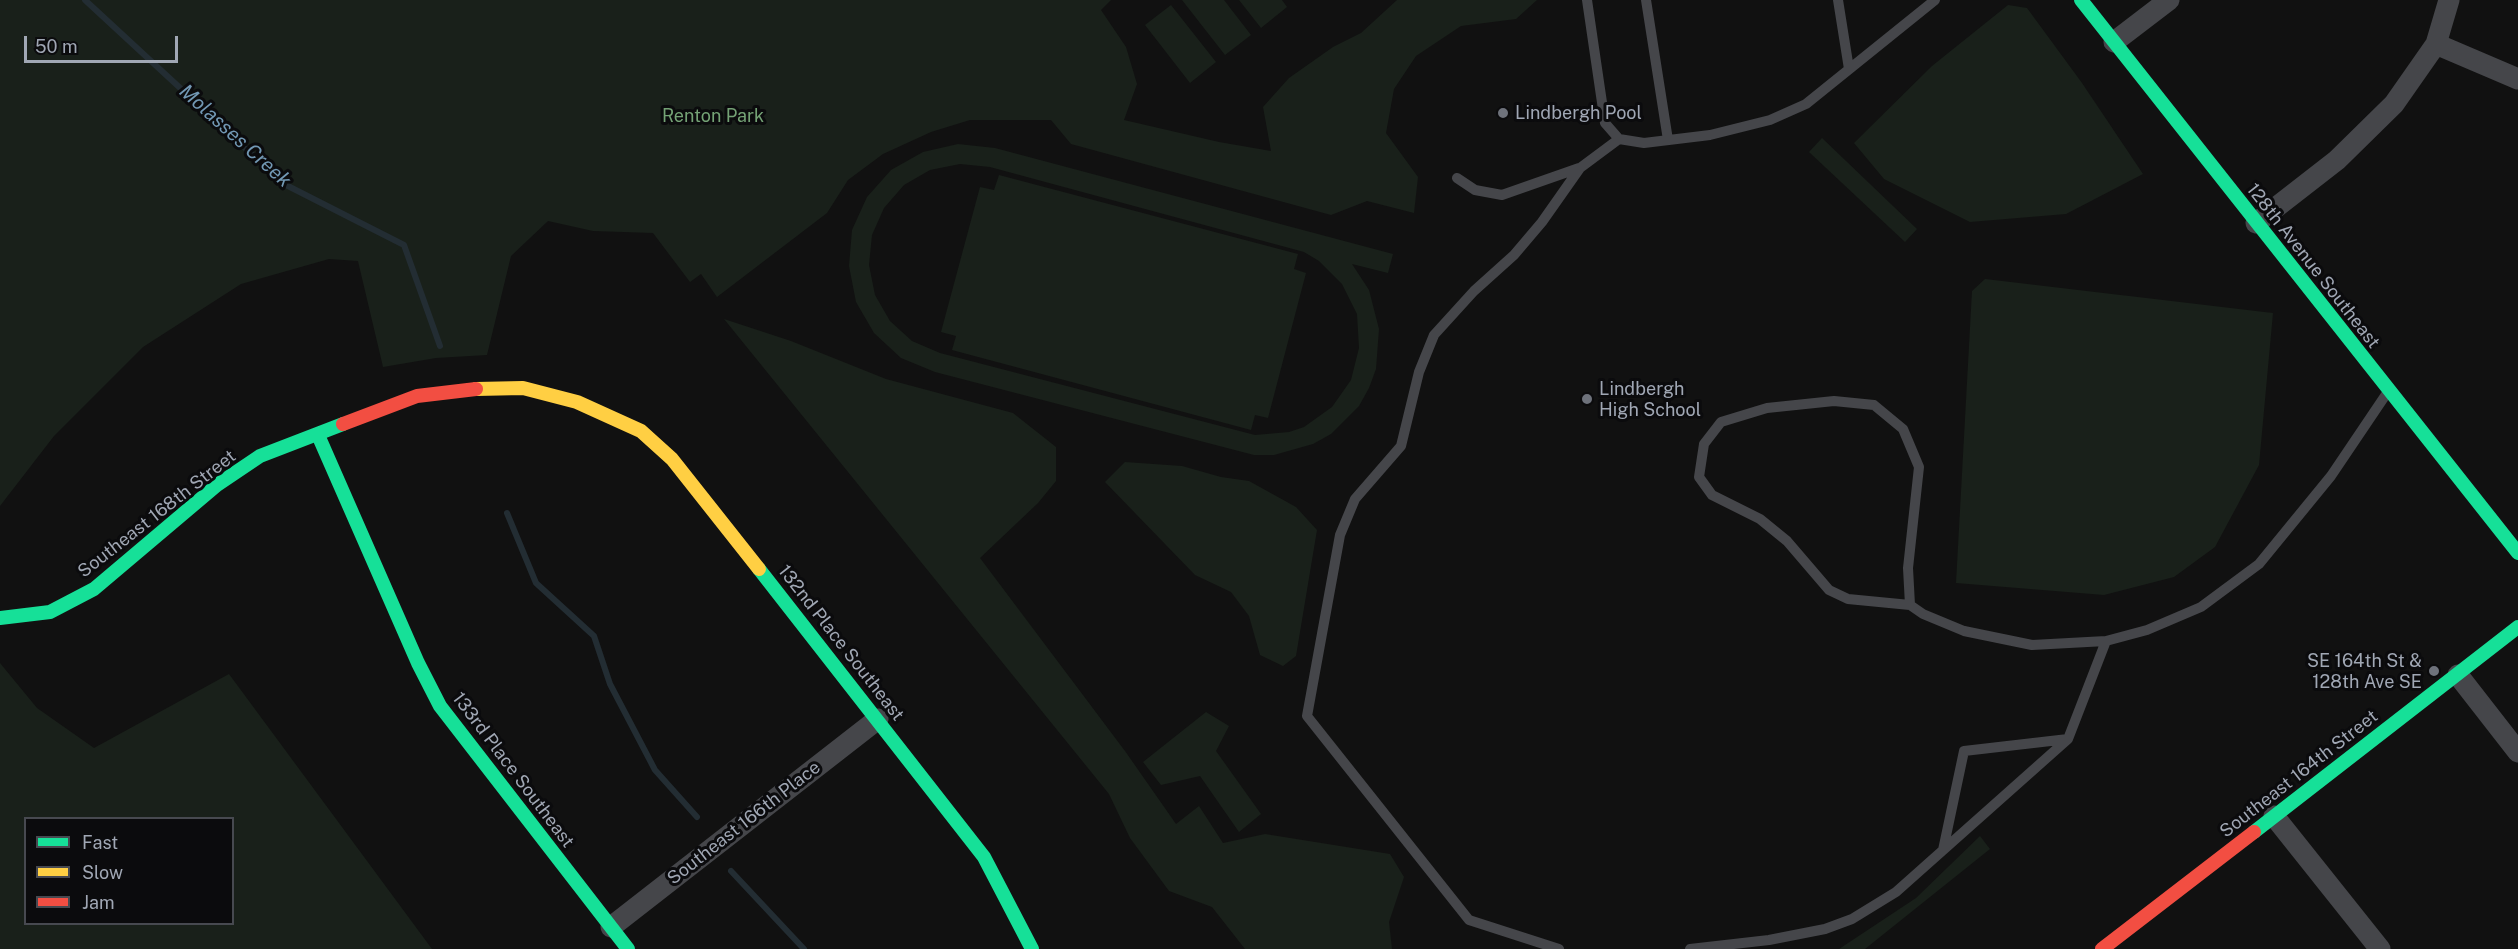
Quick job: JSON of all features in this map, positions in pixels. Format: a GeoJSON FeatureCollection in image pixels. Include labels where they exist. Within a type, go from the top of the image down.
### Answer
{"type":"FeatureCollection","features":[{"type":"Feature","properties":{"kind":"street","name":"128th Avenue Southeast"},"geometry":{"type":"LineString","coordinates":[[2081,0],[2518,553]]}},
{"type":"Feature","properties":{"kind":"street"},"geometry":{"type":"LineString","coordinates":[[2114,42],[2169,0]]}},
{"type":"Feature","properties":{"kind":"street"},"geometry":{"type":"LineString","coordinates":[[2256,223],[2337,160],[2394,104],[2436,44],[2449,0]]}},
{"type":"Feature","properties":{"kind":"street"},"geometry":{"type":"LineString","coordinates":[[2436,44],[2518,79]]}},
{"type":"Feature","properties":{"kind":"street","name":"Southeast 168th Street"},"geometry":{"type":"LineString","coordinates":[[0,618],[50,612],[94,589],[234,472],[260,456],[417,396],[470,388],[523,388],[577,402]]}},
{"type":"Feature","properties":{"kind":"street","name":"132nd Place Southeast"},"geometry":{"type":"LineString","coordinates":[[577,402],[640,431],[672,459],[984,857],[1032,949]]}},
{"type":"Feature","properties":{"kind":"street","name":"133rd Place Southeast"},"geometry":{"type":"LineString","coordinates":[[318,435],[418,663],[440,706],[628,949]]}},
{"type":"Feature","properties":{"kind":"street","name":"Southeast 164th Street"},"geometry":{"type":"LineString","coordinates":[[2102,949],[2518,627]]}},
{"type":"Feature","properties":{"kind":"street"},"geometry":{"type":"LineString","coordinates":[[2458,675],[2518,752]]}},
{"type":"Feature","properties":{"kind":"street","name":"Southeast 166th Place"},"geometry":{"type":"LineString","coordinates":[[611,927],[878,719]]}},
{"type":"Feature","properties":{"kind":"street"},"geometry":{"type":"LineString","coordinates":[[2274,816],[2380,949]]}},
{"type":"Feature","properties":{"kind":"lane"},"geometry":{"type":"LineString","coordinates":[[1587,0],[1605,123],[1619,139],[1644,143],[1710,135],[1770,120],[1806,104],[1935,0]]}},
{"type":"Feature","properties":{"kind":"lane"},"geometry":{"type":"LineString","coordinates":[[1646,0],[1668,140]]}},
{"type":"Feature","properties":{"kind":"lane"},"geometry":{"type":"LineString","coordinates":[[1838,0],[1849,69]]}},
{"type":"Feature","properties":{"kind":"lane"},"geometry":{"type":"LineString","coordinates":[[1457,178],[1475,190],[1502,195],[1580,168],[1619,139]]}},
{"type":"Feature","properties":{"kind":"lane"},"geometry":{"type":"LineString","coordinates":[[1559,949],[1468,920],[1307,716],[1340,535],[1355,499],[1401,446],[1419,372],[1434,335],[1474,291],[1514,255],[1542,222],[1580,168]]}},
{"type":"Feature","properties":{"kind":"lane"},"geometry":{"type":"LineString","coordinates":[[1910,605],[1908,568],[1919,467],[1903,429],[1874,405],[1834,401],[1767,408],[1722,422],[1704,444],[1699,477],[1712,495],[1760,519],[1787,541],[1829,590],[1848,599],[1910,605],[1923,614],[1964,631],[2032,645],[2106,641],[2147,630],[2201,607],[2259,564],[2331,476],[2389,390]]}},
{"type":"Feature","properties":{"kind":"lane"},"geometry":{"type":"LineString","coordinates":[[1690,949],[1769,940],[1825,929],[1852,920],[1896,892],[2068,739],[2106,641]]}},
{"type":"Feature","properties":{"kind":"lane"},"geometry":{"type":"LineString","coordinates":[[1943,850],[1964,752],[2068,739]]}},
{"type":"Feature","properties":{"kind":"green space","name":"Renton Park"},"geometry":{"type":"Polygon","coordinates":[[[0,0],[1111,0],[1101,10],[1126,47],[1137,84],[1124,120],[1219,142],[1271,151],[1263,107],[1289,78],[1333,47],[1361,33],[1397,0],[1537,0],[1516,19],[1461,26],[1416,56],[1394,89],[1386,133],[1418,177],[1414,213],[1367,201],[1331,215],[1071,144],[1051,120],[970,120],[931,132],[883,154],[848,180],[827,213],[717,297],[701,274],[690,282],[653,233],[593,231],[548,221],[511,256],[487,355],[436,358],[383,367],[358,261],[329,259],[241,284],[143,347],[54,436],[0,506],[0,0]]]}},
{"type":"Feature","properties":{"kind":"green space"},"geometry":{"type":"Polygon","coordinates":[[[1182,0],[1224,0],[1251,35],[1225,55],[1182,0]]]}},
{"type":"Feature","properties":{"kind":"green space"},"geometry":{"type":"Polygon","coordinates":[[[1239,0],[1282,0],[1287,7],[1261,28],[1239,0]]]}},
{"type":"Feature","properties":{"kind":"green space"},"geometry":{"type":"Polygon","coordinates":[[[1171,5],[1216,62],[1190,83],[1145,25],[1171,5]]]}},
{"type":"Feature","properties":{"kind":"green space"},"geometry":{"type":"Polygon","coordinates":[[[2008,5],[2027,8],[2082,83],[2143,174],[2066,214],[1970,222],[1884,179],[1854,143],[1932,66],[2008,5]]]}},
{"type":"Feature","properties":{"kind":"green space"},"geometry":{"type":"Polygon","coordinates":[[[1822,138],[1917,229],[1905,242],[1809,152],[1822,138]]]}},
{"type":"Feature","properties":{"kind":"green space"},"geometry":{"type":"Polygon","coordinates":[[[958,144],[995,148],[1393,254],[1388,273],[1352,264],[1369,290],[1379,329],[1376,369],[1359,406],[1331,434],[1313,444],[1274,455],[1254,455],[935,372],[901,358],[874,333],[856,302],[849,266],[852,230],[867,197],[891,170],[923,152],[958,144]],[[960,164],[930,170],[904,185],[884,208],[872,235],[869,265],[875,295],[890,321],[912,341],[940,353],[1255,435],[1289,432],[1304,427],[1332,407],[1351,380],[1359,348],[1357,314],[1342,284],[1319,261],[1304,252],[990,167],[960,164]]]}},
{"type":"Feature","properties":{"kind":"green space"},"geometry":{"type":"Polygon","coordinates":[[[999,175],[1298,254],[1294,269],[1306,273],[1268,418],[1255,415],[1251,430],[952,350],[956,336],[941,332],[980,187],[994,190],[999,175]]]}},
{"type":"Feature","properties":{"kind":"green space"},"geometry":{"type":"Polygon","coordinates":[[[1985,279],[2273,313],[2259,465],[2215,547],[2174,577],[2104,595],[1956,583],[1972,291],[1985,279]]]}},
{"type":"Feature","properties":{"kind":"green space"},"geometry":{"type":"Polygon","coordinates":[[[724,319],[791,341],[886,379],[1013,413],[1056,447],[1056,481],[1038,503],[980,558],[1125,751],[1176,824],[1199,806],[1223,843],[1265,834],[1390,854],[1404,877],[1389,922],[1392,949],[1245,949],[1212,907],[1169,891],[1130,838],[1109,794],[724,319]]]}},
{"type":"Feature","properties":{"kind":"green space"},"geometry":{"type":"Polygon","coordinates":[[[1125,462],[1182,466],[1221,477],[1249,481],[1296,507],[1317,530],[1296,656],[1283,666],[1260,655],[1249,616],[1231,592],[1195,575],[1105,482],[1125,462]]]}},
{"type":"Feature","properties":{"kind":"green space"},"geometry":{"type":"Polygon","coordinates":[[[0,663],[37,708],[94,748],[229,674],[432,949],[0,949],[0,663]]]}},
{"type":"Feature","properties":{"kind":"green space"},"geometry":{"type":"Polygon","coordinates":[[[1206,712],[1229,726],[1216,751],[1261,814],[1239,832],[1200,776],[1161,785],[1143,762],[1206,712]]]}},
{"type":"Feature","properties":{"kind":"green space"},"geometry":{"type":"Polygon","coordinates":[[[1980,836],[1990,849],[1865,949],[1839,949],[1916,898],[1980,836]]]}},
{"type":"Feature","properties":{"kind":"waterway","name":"Molasses Creek"},"geometry":{"type":"LineString","coordinates":[[85,0],[284,184],[404,245],[440,346]]}},
{"type":"Feature","properties":{"kind":"waterway","name":"Molasses Creek"},"geometry":{"type":"LineString","coordinates":[[507,513],[536,583],[594,636],[610,684],[655,770],[697,817]]}},
{"type":"Feature","properties":{"kind":"waterway","name":"Molasses Creek"},"geometry":{"type":"LineString","coordinates":[[731,871],[804,949]]}},
{"type":"Feature","properties":{"kind":"traffic: fast"},"geometry":{"type":"LineString","coordinates":[[2081,0],[2518,553]]}},
{"type":"Feature","properties":{"kind":"traffic: fast"},"geometry":{"type":"LineString","coordinates":[[0,618],[50,612],[94,589],[217,485],[260,456],[343,424]]}},
{"type":"Feature","properties":{"kind":"traffic: fast"},"geometry":{"type":"LineString","coordinates":[[318,435],[418,663],[440,706],[628,949]]}},
{"type":"Feature","properties":{"kind":"traffic: fast"},"geometry":{"type":"LineString","coordinates":[[759,569],[984,857],[1032,949]]}},
{"type":"Feature","properties":{"kind":"traffic: fast"},"geometry":{"type":"LineString","coordinates":[[2254,832],[2518,627]]}},
{"type":"Feature","properties":{"kind":"traffic: slow"},"geometry":{"type":"LineString","coordinates":[[476,389],[523,388],[577,402],[641,431],[672,459],[759,569]]}},
{"type":"Feature","properties":{"kind":"traffic: jam"},"geometry":{"type":"LineString","coordinates":[[343,424],[417,396],[476,389]]}},
{"type":"Feature","properties":{"kind":"traffic: jam"},"geometry":{"type":"LineString","coordinates":[[2102,949],[2254,832]]}},
{"type":"Feature","properties":{"kind":"place","name":"Lindbergh Pool"},"geometry":{"type":"Point","coordinates":[1503,113]}},
{"type":"Feature","properties":{"kind":"place","name":"Lindbergh High School"},"geometry":{"type":"Point","coordinates":[1587,399]}},
{"type":"Feature","properties":{"kind":"place","name":"SE 164th St & 128th Ave SE"},"geometry":{"type":"Point","coordinates":[2434,671]}}]}
